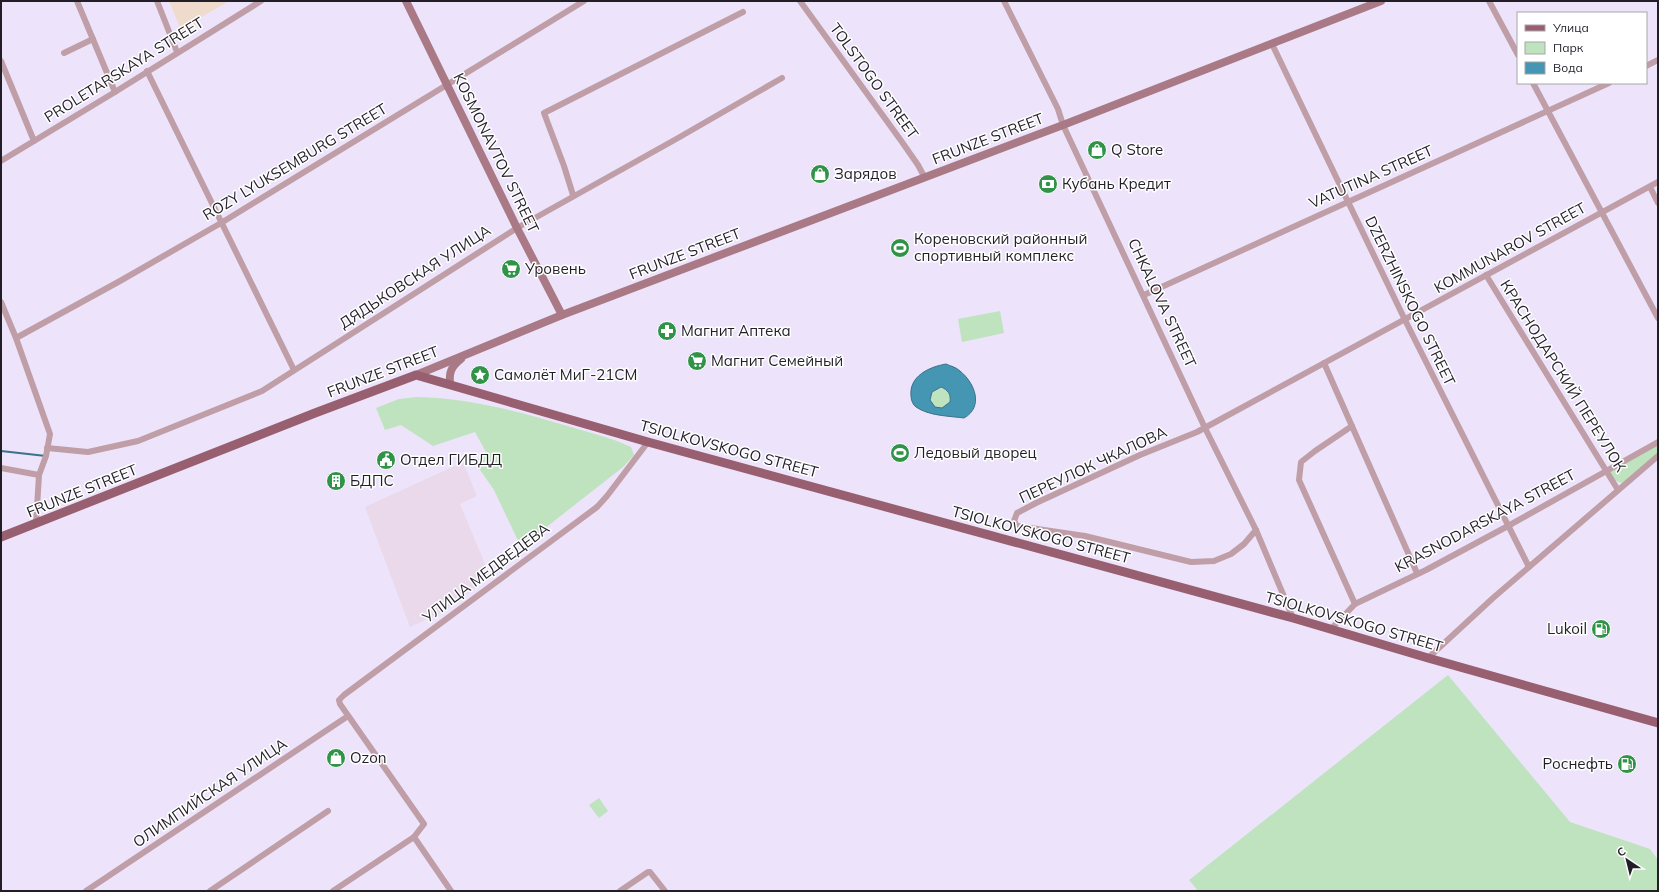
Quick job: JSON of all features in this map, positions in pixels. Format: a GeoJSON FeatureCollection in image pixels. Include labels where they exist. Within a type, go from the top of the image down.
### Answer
{"type":"FeatureCollection","features":[{"type":"Feature","properties":{"kind":"main road","name":"KOSMONAVTOV STREET"},"geometry":{"type":"LineString","coordinates":[[406,1],[517,228],[562,316]]}},
{"type":"Feature","properties":{"kind":"main road","name":"FRUNZE STREET"},"geometry":{"type":"LineString","coordinates":[[1,538],[562,316],[1063,125],[1381,1]]}},
{"type":"Feature","properties":{"kind":"main road"},"geometry":{"type":"LineString","coordinates":[[450,384],[450,370],[466,355]]}},
{"type":"Feature","properties":{"kind":"main road","name":"TSIOLKOVSKOGO STREET"},"geometry":{"type":"LineString","coordinates":[[416,375],[648,442],[1293,618],[1658,723]]}},
{"type":"Feature","properties":{"kind":"street"},"geometry":{"type":"LineString","coordinates":[[77,1],[115,92]]}},
{"type":"Feature","properties":{"kind":"street"},"geometry":{"type":"LineString","coordinates":[[157,1],[177,52]]}},
{"type":"Feature","properties":{"kind":"street","name":"PROLETARSKAYA STREET"},"geometry":{"type":"LineString","coordinates":[[1,160],[115,92],[261,1]]}},
{"type":"Feature","properties":{"kind":"street","name":"ROZY LYUKSEMBURG STREET"},"geometry":{"type":"LineString","coordinates":[[16,338],[222,223],[584,1]]}},
{"type":"Feature","properties":{"kind":"street","name":"TOLSTOGO STREET"},"geometry":{"type":"LineString","coordinates":[[800,1],[902,142],[925,178]]}},
{"type":"Feature","properties":{"kind":"street","name":"CHKALOVA STREET"},"geometry":{"type":"LineString","coordinates":[[1004,1],[1058,109],[1063,125],[1144,295],[1205,428],[1256,530],[1293,618]]}},
{"type":"Feature","properties":{"kind":"street"},"geometry":{"type":"LineString","coordinates":[[1489,1],[1517,53]]}},
{"type":"Feature","properties":{"kind":"street"},"geometry":{"type":"LineString","coordinates":[[573,195],[544,113],[743,12]]}},
{"type":"Feature","properties":{"kind":"street"},"geometry":{"type":"LineString","coordinates":[[64,53],[93,39]]}},
{"type":"Feature","properties":{"kind":"street","name":"DZERZHINSKOGO STREET"},"geometry":{"type":"LineString","coordinates":[[1272,44],[1347,202],[1529,567]]}},
{"type":"Feature","properties":{"kind":"street"},"geometry":{"type":"LineString","coordinates":[[1647,66],[1658,60]]}},
{"type":"Feature","properties":{"kind":"street"},"geometry":{"type":"LineString","coordinates":[[1,61],[34,141]]}},
{"type":"Feature","properties":{"kind":"street"},"geometry":{"type":"LineString","coordinates":[[147,71],[294,370]]}},
{"type":"Feature","properties":{"kind":"street","name":"ДЯДЬКОВСКАЯ УЛИЦА"},"geometry":{"type":"LineString","coordinates":[[47,448],[88,452],[138,441],[262,391],[517,228],[782,78]]}},
{"type":"Feature","properties":{"kind":"street"},"geometry":{"type":"LineString","coordinates":[[1534,84],[1603,212],[1658,318]]}},
{"type":"Feature","properties":{"kind":"street","name":"VATUTINA STREET"},"geometry":{"type":"LineString","coordinates":[[1144,295],[1607,84]]}},
{"type":"Feature","properties":{"kind":"street","name":"KOMMUNAROV STREET"},"geometry":{"type":"LineString","coordinates":[[1205,428],[1658,182]]}},
{"type":"Feature","properties":{"kind":"street"},"geometry":{"type":"LineString","coordinates":[[1650,186],[1658,203]]}},
{"type":"Feature","properties":{"kind":"street","name":"КРАСНОДАРСКИЙ ПЕРЕУЛОК"},"geometry":{"type":"LineString","coordinates":[[1486,275],[1618,490]]}},
{"type":"Feature","properties":{"kind":"street"},"geometry":{"type":"LineString","coordinates":[[1,302],[16,338],[50,434],[39,475],[36,524]]}},
{"type":"Feature","properties":{"kind":"street"},"geometry":{"type":"LineString","coordinates":[[1324,363],[1417,572]]}},
{"type":"Feature","properties":{"kind":"street"},"geometry":{"type":"LineString","coordinates":[[1352,426],[1301,462],[1299,480],[1355,604]]}},
{"type":"Feature","properties":{"kind":"street","name":"ПЕРЕУЛОК ЧКАЛОВА"},"geometry":{"type":"LineString","coordinates":[[1205,428],[1134,458],[1036,503],[1017,513],[1014,521],[1017,526],[1085,536],[1191,562],[1214,561],[1230,554],[1244,544],[1256,530]]}},
{"type":"Feature","properties":{"kind":"street","name":"УЛИЦА МЕДВЕДЕВА"},"geometry":{"type":"LineString","coordinates":[[348,716],[339,700],[344,695],[597,507],[648,442]]}},
{"type":"Feature","properties":{"kind":"street","name":"KRASNODARSKAYA STREET"},"geometry":{"type":"LineString","coordinates":[[1331,629],[1355,604],[1417,572],[1426,570],[1658,442]]}},
{"type":"Feature","properties":{"kind":"street"},"geometry":{"type":"LineString","coordinates":[[1428,658],[1529,567],[1658,456]]}},
{"type":"Feature","properties":{"kind":"street"},"geometry":{"type":"LineString","coordinates":[[1,468],[39,475]]}},
{"type":"Feature","properties":{"kind":"street"},"geometry":{"type":"LineString","coordinates":[[333,891],[414,837],[424,824],[348,716]]}},
{"type":"Feature","properties":{"kind":"street","name":"ОЛИМПИЙСКАЯ УЛИЦА"},"geometry":{"type":"LineString","coordinates":[[86,891],[348,716]]}},
{"type":"Feature","properties":{"kind":"street"},"geometry":{"type":"LineString","coordinates":[[210,891],[328,811]]}},
{"type":"Feature","properties":{"kind":"street"},"geometry":{"type":"LineString","coordinates":[[414,837],[451,891]]}},
{"type":"Feature","properties":{"kind":"street"},"geometry":{"type":"LineString","coordinates":[[620,891],[648,872],[650,872],[665,891]]}},
{"type":"Feature","properties":{"kind":"shaded area"},"geometry":{"type":"Polygon","coordinates":[[[169,1],[229,1],[198,19],[197,24],[182,32],[169,1]]]}},
{"type":"Feature","properties":{"kind":"shaded area"},"geometry":{"type":"Polygon","coordinates":[[[463,462],[477,496],[460,504],[490,576],[443,612],[410,627],[365,507],[463,462]]]}},
{"type":"Feature","properties":{"kind":"green space"},"geometry":{"type":"Polygon","coordinates":[[[1000,311],[1004,333],[962,342],[958,319],[1000,311]]]}},
{"type":"Feature","properties":{"kind":"green space"},"geometry":{"type":"Polygon","coordinates":[[[936,388],[944,388],[950,394],[950,402],[944,408],[936,408],[930,402],[930,394],[936,388]]]}},
{"type":"Feature","properties":{"kind":"green space"},"geometry":{"type":"Polygon","coordinates":[[[417,397],[454,400],[492,406],[528,415],[615,440],[631,447],[634,455],[623,467],[521,547],[494,490],[474,461],[487,454],[475,432],[433,446],[401,425],[385,430],[376,408],[399,399],[417,397]]]}},
{"type":"Feature","properties":{"kind":"green space"},"geometry":{"type":"Polygon","coordinates":[[[1658,445],[1658,453],[1624,484],[1614,480],[1610,472],[1658,445]]]}},
{"type":"Feature","properties":{"kind":"green space"},"geometry":{"type":"Polygon","coordinates":[[[1448,675],[1570,822],[1650,849],[1658,860],[1658,891],[1198,891],[1189,880],[1448,675]]]}},
{"type":"Feature","properties":{"kind":"green space"},"geometry":{"type":"Polygon","coordinates":[[[599,798],[608,811],[599,818],[589,805],[599,798]]]}},
{"type":"Feature","properties":{"kind":"water"},"geometry":{"type":"Polygon","coordinates":[[[946,364],[958,370],[970,382],[973,388],[975,395],[974,408],[964,418],[927,412],[916,407],[912,402],[911,389],[913,383],[927,370],[946,364]],[[941,387],[932,392],[930,400],[935,407],[942,408],[950,402],[947,391],[941,387]]]}},
{"type":"Feature","properties":{"kind":"waterway"},"geometry":{"type":"LineString","coordinates":[[1,451],[46,456]]}},
{"type":"Feature","properties":{"kind":"place","name":"Q Store"},"geometry":{"type":"Point","coordinates":[1097,150]}},
{"type":"Feature","properties":{"kind":"place","name":"Зарядов"},"geometry":{"type":"Point","coordinates":[820,174]}},
{"type":"Feature","properties":{"kind":"place","name":"Кубань Кредит"},"geometry":{"type":"Point","coordinates":[1048,184]}},
{"type":"Feature","properties":{"kind":"place","name":"Кореновский районный спортивный комплекс"},"geometry":{"type":"Point","coordinates":[900,248]}},
{"type":"Feature","properties":{"kind":"place","name":"Уровень"},"geometry":{"type":"Point","coordinates":[511,269]}},
{"type":"Feature","properties":{"kind":"place","name":"Магнит Аптека"},"geometry":{"type":"Point","coordinates":[667,331]}},
{"type":"Feature","properties":{"kind":"place","name":"Магнит Семейный"},"geometry":{"type":"Point","coordinates":[697,361]}},
{"type":"Feature","properties":{"kind":"place","name":"Самолёт МиГ-21СМ"},"geometry":{"type":"Point","coordinates":[480,375]}},
{"type":"Feature","properties":{"kind":"place","name":"Ледовый дворец"},"geometry":{"type":"Point","coordinates":[900,453]}},
{"type":"Feature","properties":{"kind":"place","name":"Отдел ГИБДД"},"geometry":{"type":"Point","coordinates":[386,460]}},
{"type":"Feature","properties":{"kind":"place","name":"БДПС"},"geometry":{"type":"Point","coordinates":[336,481]}},
{"type":"Feature","properties":{"kind":"place","name":"Lukoil"},"geometry":{"type":"Point","coordinates":[1601,629]}},
{"type":"Feature","properties":{"kind":"place","name":"Ozon"},"geometry":{"type":"Point","coordinates":[336,758]}},
{"type":"Feature","properties":{"kind":"place","name":"Роснефть"},"geometry":{"type":"Point","coordinates":[1627,764]}}]}
